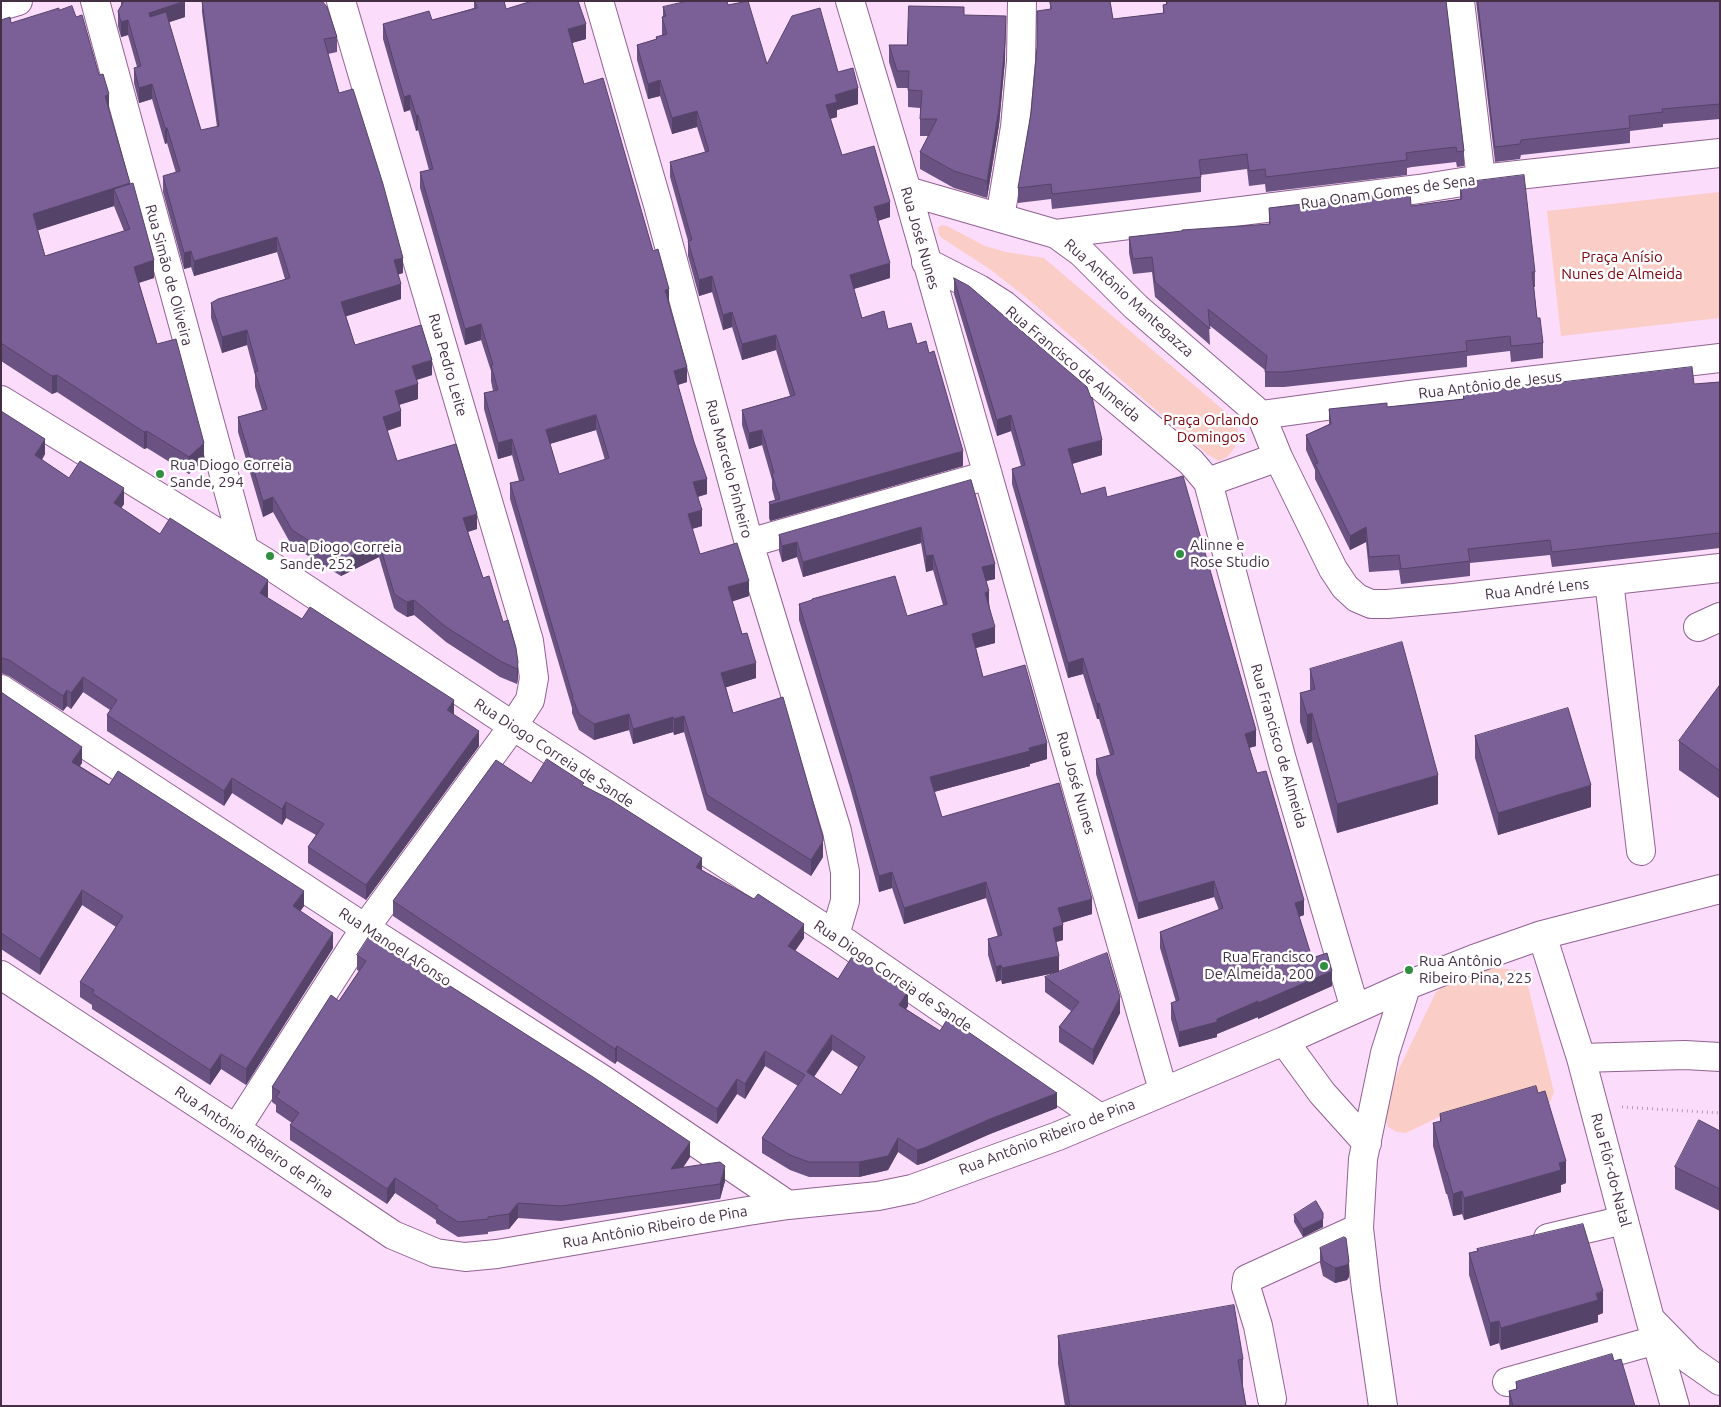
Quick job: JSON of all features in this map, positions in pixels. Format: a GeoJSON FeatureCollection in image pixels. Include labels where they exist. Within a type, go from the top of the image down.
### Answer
{"type":"FeatureCollection","features":[{"type":"Feature","properties":{"kind":"street"},"geometry":{"type":"LineString","coordinates":[[1,6],[18,1]]}},
{"type":"Feature","properties":{"kind":"street","name":"Rua Simão de Oliveira"},"geometry":{"type":"LineString","coordinates":[[95,1],[244,548]]}},
{"type":"Feature","properties":{"kind":"street","name":"Rua Pedro Leite"},"geometry":{"type":"LineString","coordinates":[[236,1129],[365,928],[513,726],[530,700],[534,678],[529,641],[341,1]]}},
{"type":"Feature","properties":{"kind":"street","name":"Rua Marcelo Pinheiro"},"geometry":{"type":"LineString","coordinates":[[599,1],[658,205],[749,542],[837,831],[845,872],[845,901],[835,935]]}},
{"type":"Feature","properties":{"kind":"street","name":"Rua José Nunes"},"geometry":{"type":"LineString","coordinates":[[850,1],[907,191],[1163,1090]]}},
{"type":"Feature","properties":{"kind":"street"},"geometry":{"type":"LineString","coordinates":[[1000,218],[1015,127],[1021,61],[1022,1]]}},
{"type":"Feature","properties":{"kind":"street"},"geometry":{"type":"LineString","coordinates":[[1460,1],[1481,179]]}},
{"type":"Feature","properties":{"kind":"street","name":"Rua Onam Gomes de Sena"},"geometry":{"type":"LineString","coordinates":[[1056,234],[1419,189],[1481,179],[1720,152]]}},
{"type":"Feature","properties":{"kind":"street","name":"Rua Antônio Mantegazza"},"geometry":{"type":"LineString","coordinates":[[907,191],[1056,234],[1082,253],[1136,307],[1261,416],[1278,457]]}},
{"type":"Feature","properties":{"kind":"street","name":"Rua Francisco de Almeida"},"geometry":{"type":"LineString","coordinates":[[926,262],[979,288],[1004,305],[1191,462],[1208,482],[1282,760],[1356,1010]]}},
{"type":"Feature","properties":{"kind":"street","name":"Rua Antônio de Jesus"},"geometry":{"type":"LineString","coordinates":[[1261,416],[1456,389],[1720,358]]}},
{"type":"Feature","properties":{"kind":"street","name":"Rua Diogo Correia de Sande"},"geometry":{"type":"LineString","coordinates":[[1,400],[244,548],[513,726],[835,935],[1100,1118]]}},
{"type":"Feature","properties":{"kind":"street"},"geometry":{"type":"LineString","coordinates":[[1208,482],[1278,457]]}},
{"type":"Feature","properties":{"kind":"street","name":"Rua André Lens"},"geometry":{"type":"LineString","coordinates":[[1278,457],[1333,569],[1345,587],[1357,598],[1371,604],[1454,598],[1609,582],[1641,851]]}},
{"type":"Feature","properties":{"kind":"street"},"geometry":{"type":"LineString","coordinates":[[749,542],[988,475]]}},
{"type":"Feature","properties":{"kind":"street"},"geometry":{"type":"LineString","coordinates":[[1609,582],[1720,568]]}},
{"type":"Feature","properties":{"kind":"street","name":"Rua Manoel Afonso"},"geometry":{"type":"LineString","coordinates":[[1,690],[365,928],[602,1079],[788,1204]]}},
{"type":"Feature","properties":{"kind":"street","name":"Rua Antônio Ribeiro de Pina"},"geometry":{"type":"LineString","coordinates":[[1,975],[236,1129],[393,1236],[436,1253],[465,1257],[497,1254],[788,1204],[878,1196],[912,1189],[1058,1136],[1474,959],[1542,935],[1720,889]]}},
{"type":"Feature","properties":{"kind":"street","name":"Rua Flôr-do-Natal"},"geometry":{"type":"LineString","coordinates":[[1542,935],[1594,1106],[1675,1406]]}},
{"type":"Feature","properties":{"kind":"street"},"geometry":{"type":"LineString","coordinates":[[1383,1406],[1359,1228],[1363,1159],[1385,1053],[1406,987]]}},
{"type":"Feature","properties":{"kind":"street"},"geometry":{"type":"LineString","coordinates":[[1284,1041],[1322,1093],[1367,1143]]}},
{"type":"Feature","properties":{"kind":"street"},"geometry":{"type":"LineString","coordinates":[[1580,1058],[1685,1055],[1720,1057]]}},
{"type":"Feature","properties":{"kind":"street"},"geometry":{"type":"LineString","coordinates":[[1523,1245],[1624,1220]]}},
{"type":"Feature","properties":{"kind":"street"},"geometry":{"type":"LineString","coordinates":[[1272,1399],[1258,1326],[1246,1287],[1247,1280],[1359,1228]]}},
{"type":"Feature","properties":{"kind":"street"},"geometry":{"type":"LineString","coordinates":[[1507,1382],[1653,1330],[1720,1381]]}},
{"type":"Feature","properties":{"kind":"path"},"geometry":{"type":"LineString","coordinates":[[1594,1106],[1720,1113]]}},
{"type":"Feature","properties":{"kind":"green space","name":"Praça Anísio Nunes de Almeida"},"geometry":{"type":"Polygon","coordinates":[[[1720,192],[1720,318],[1561,336],[1547,211],[1720,192]]]}},
{"type":"Feature","properties":{"kind":"green space","name":"Praça Orlando Domingos"},"geometry":{"type":"Polygon","coordinates":[[[941,225],[947,226],[985,246],[1006,252],[1044,258],[1234,419],[1237,425],[1238,437],[1234,449],[1219,461],[1207,454],[1028,299],[991,270],[942,238],[939,235],[938,228],[941,225]]]}},
{"type":"Feature","properties":{"kind":"green space"},"geometry":{"type":"Polygon","coordinates":[[[1475,965],[1515,970],[1528,986],[1554,1092],[1550,1102],[1523,1110],[1495,1104],[1439,1117],[1406,1133],[1397,1132],[1388,1127],[1384,1113],[1387,1098],[1398,1071],[1436,992],[1475,965]]]}},
{"type":"Feature","properties":{"kind":"building"},"geometry":{"type":"Polygon","coordinates":[[[123,1],[185,1],[149,13],[150,17],[166,12],[201,130],[219,126],[202,1],[322,1],[327,7],[337,37],[324,39],[339,93],[353,89],[383,184],[403,258],[394,260],[401,284],[341,302],[355,345],[421,325],[432,360],[412,366],[418,384],[395,391],[401,411],[383,417],[397,461],[456,444],[477,514],[463,518],[483,578],[489,576],[503,622],[508,620],[516,648],[517,669],[500,661],[446,627],[414,600],[407,602],[397,596],[394,593],[379,542],[341,561],[292,530],[273,497],[263,501],[238,417],[267,409],[255,372],[258,371],[247,330],[222,337],[211,303],[218,299],[290,278],[277,237],[194,261],[191,251],[184,253],[163,176],[180,171],[152,84],[139,88],[134,68],[141,66],[128,20],[121,22],[118,11],[123,1]]]}},
{"type":"Feature","properties":{"kind":"building"},"geometry":{"type":"Polygon","coordinates":[[[475,1],[504,1],[506,9],[532,1],[578,1],[586,24],[568,29],[584,84],[603,78],[653,251],[658,249],[669,289],[665,290],[687,367],[674,371],[694,442],[707,479],[693,482],[702,510],[688,514],[700,554],[737,543],[749,581],[728,587],[742,634],[747,633],[756,663],[721,673],[733,713],[783,697],[823,837],[823,841],[811,860],[707,795],[684,716],[674,719],[673,717],[633,729],[629,714],[594,724],[579,714],[572,697],[510,483],[524,480],[512,439],[498,443],[484,393],[498,390],[491,365],[493,365],[481,324],[465,329],[420,172],[433,169],[418,115],[416,115],[410,95],[404,97],[383,24],[429,11],[432,20],[477,8],[475,1]],[[596,415],[546,430],[559,474],[609,458],[596,415]]]}},
{"type":"Feature","properties":{"kind":"building"},"geometry":{"type":"Polygon","coordinates":[[[688,1],[727,1],[728,5],[748,1],[767,64],[792,16],[820,8],[838,72],[853,68],[858,88],[835,95],[837,102],[826,105],[842,155],[874,146],[890,202],[874,207],[890,263],[850,275],[862,318],[884,311],[888,329],[911,323],[917,344],[926,341],[929,353],[934,351],[963,451],[770,505],[769,502],[780,499],[762,430],[749,433],[742,410],[795,395],[776,335],[742,344],[732,312],[723,315],[712,276],[699,280],[688,241],[692,240],[670,162],[709,151],[697,111],[672,118],[660,80],[648,84],[637,45],[667,34],[662,17],[666,16],[663,7],[688,1]]]}},
{"type":"Feature","properties":{"kind":"building"},"geometry":{"type":"Polygon","coordinates":[[[1050,1],[1110,1],[1113,19],[1164,13],[1163,5],[1167,4],[1167,1],[1446,1],[1464,151],[1457,152],[1456,147],[1412,152],[1406,153],[1407,160],[1266,177],[1265,169],[1249,171],[1247,154],[1199,160],[1201,177],[1052,194],[1051,184],[1018,188],[1031,113],[1037,47],[1037,11],[1051,9],[1050,1]]]}},
{"type":"Feature","properties":{"kind":"building"},"geometry":{"type":"Polygon","coordinates":[[[1478,1],[1720,1],[1720,104],[1662,109],[1663,112],[1629,116],[1630,128],[1521,140],[1520,144],[1495,147],[1478,1]]]}},
{"type":"Feature","properties":{"kind":"building"},"geometry":{"type":"Polygon","coordinates":[[[72,6],[76,17],[82,15],[99,75],[103,74],[109,94],[105,96],[130,183],[33,214],[45,256],[130,229],[114,189],[133,183],[154,260],[134,267],[157,344],[176,339],[204,443],[189,457],[147,431],[144,432],[57,375],[52,376],[1,343],[1,20],[10,17],[11,23],[59,8],[59,10],[72,6]]]}},
{"type":"Feature","properties":{"kind":"building"},"geometry":{"type":"Polygon","coordinates":[[[909,6],[964,7],[964,15],[1006,16],[999,108],[987,181],[954,171],[920,152],[937,119],[920,119],[922,91],[908,90],[909,71],[897,71],[889,45],[907,45],[909,6]]]}},
{"type":"Feature","properties":{"kind":"building"},"geometry":{"type":"Polygon","coordinates":[[[1524,175],[1535,272],[1532,272],[1537,318],[1540,318],[1543,343],[1511,346],[1510,336],[1466,341],[1467,351],[1284,372],[1265,372],[1267,356],[1208,309],[1210,329],[1155,282],[1152,257],[1133,259],[1129,237],[1182,230],[1270,224],[1269,208],[1410,191],[1411,206],[1462,199],[1460,183],[1524,175]]]}},
{"type":"Feature","properties":{"kind":"building"},"geometry":{"type":"Polygon","coordinates":[[[954,278],[969,286],[1087,387],[1092,397],[1102,440],[1068,449],[1081,494],[1105,487],[1107,497],[1183,476],[1256,730],[1245,734],[1257,773],[1266,771],[1304,900],[1295,903],[1312,958],[1327,953],[1332,971],[1217,1019],[1217,1022],[1179,1032],[1171,1003],[1179,1000],[1160,932],[1223,908],[1214,881],[1138,903],[1096,759],[1114,754],[1099,703],[1097,704],[1083,658],[1068,663],[1012,469],[1025,465],[1011,415],[997,420],[954,278]]]}},
{"type":"Feature","properties":{"kind":"building"},"geometry":{"type":"Polygon","coordinates":[[[1692,367],[1694,384],[1720,382],[1720,533],[1552,552],[1550,540],[1468,549],[1470,561],[1401,569],[1399,555],[1369,557],[1366,527],[1350,536],[1315,464],[1318,463],[1306,435],[1331,424],[1329,409],[1387,403],[1387,407],[1464,399],[1463,394],[1692,367]]]}},
{"type":"Feature","properties":{"kind":"building"},"geometry":{"type":"Polygon","coordinates":[[[1,411],[45,439],[35,455],[69,478],[80,461],[124,488],[114,503],[160,534],[170,518],[268,580],[260,593],[302,619],[310,607],[454,700],[447,710],[479,731],[366,885],[308,847],[324,824],[286,802],[282,809],[232,778],[224,791],[107,715],[117,700],[83,677],[71,693],[67,690],[63,696],[9,660],[1,658],[1,411]]]}},
{"type":"Feature","properties":{"kind":"building"},"geometry":{"type":"Polygon","coordinates":[[[971,480],[995,564],[982,567],[989,591],[985,593],[995,627],[972,634],[983,677],[1025,665],[1047,743],[1029,748],[1030,751],[930,777],[942,817],[1059,783],[1092,899],[1058,908],[1063,925],[1053,928],[1059,956],[1002,968],[1001,965],[996,967],[988,939],[1002,935],[986,882],[904,908],[892,872],[879,876],[799,604],[895,576],[907,616],[947,604],[933,555],[926,556],[921,527],[803,562],[797,542],[782,546],[779,535],[971,480]]]}},
{"type":"Feature","properties":{"kind":"building"},"geometry":{"type":"Polygon","coordinates":[[[1402,642],[1438,775],[1337,804],[1312,713],[1307,715],[1300,693],[1315,689],[1310,669],[1402,642]]]}},
{"type":"Feature","properties":{"kind":"building"},"geometry":{"type":"Polygon","coordinates":[[[1720,685],[1720,771],[1679,741],[1720,685]]]}},
{"type":"Feature","properties":{"kind":"building"},"geometry":{"type":"Polygon","coordinates":[[[1,692],[82,747],[72,762],[109,785],[118,771],[304,891],[293,906],[333,933],[246,1069],[221,1054],[210,1070],[92,993],[94,990],[80,982],[123,916],[82,890],[40,959],[1,933],[1,692]]]}},
{"type":"Feature","properties":{"kind":"building"},"geometry":{"type":"Polygon","coordinates":[[[1568,708],[1591,785],[1498,813],[1475,736],[1568,708]]]}},
{"type":"Feature","properties":{"kind":"building"},"geometry":{"type":"Polygon","coordinates":[[[547,759],[584,783],[582,785],[611,800],[702,858],[696,867],[754,899],[758,894],[804,924],[788,946],[838,979],[853,955],[908,991],[899,1005],[940,1031],[948,1018],[1057,1093],[917,1150],[898,1138],[888,1156],[859,1162],[809,1162],[790,1155],[762,1138],[805,1075],[765,1051],[745,1084],[737,1079],[717,1109],[617,1046],[615,1049],[393,901],[496,760],[531,783],[547,759]],[[832,1035],[807,1072],[841,1095],[865,1057],[832,1035]]]}},
{"type":"Feature","properties":{"kind":"building"},"geometry":{"type":"Polygon","coordinates":[[[370,935],[593,1077],[690,1142],[671,1169],[720,1162],[725,1166],[720,1184],[561,1206],[518,1203],[509,1214],[488,1217],[488,1219],[458,1222],[436,1208],[438,1206],[395,1178],[387,1189],[290,1125],[299,1113],[276,1097],[280,1092],[272,1087],[331,995],[339,1001],[366,961],[357,955],[370,935]]]}},
{"type":"Feature","properties":{"kind":"building"},"geometry":{"type":"Polygon","coordinates":[[[1107,953],[1120,997],[1093,1050],[1059,1027],[1079,1002],[1045,977],[1107,953]]]}},
{"type":"Feature","properties":{"kind":"building"},"geometry":{"type":"Polygon","coordinates":[[[1536,1086],[1538,1093],[1545,1091],[1566,1161],[1559,1163],[1561,1170],[1464,1198],[1462,1191],[1453,1194],[1433,1123],[1441,1121],[1440,1114],[1536,1086]]]}},
{"type":"Feature","properties":{"kind":"building"},"geometry":{"type":"Polygon","coordinates":[[[1699,1120],[1720,1131],[1720,1189],[1675,1167],[1699,1120]]]}},
{"type":"Feature","properties":{"kind":"building"},"geometry":{"type":"Polygon","coordinates":[[[1316,1201],[1323,1213],[1323,1219],[1303,1229],[1294,1215],[1316,1201]]]}},
{"type":"Feature","properties":{"kind":"building"},"geometry":{"type":"Polygon","coordinates":[[[1583,1224],[1603,1291],[1596,1293],[1598,1300],[1501,1328],[1499,1321],[1490,1323],[1469,1253],[1478,1251],[1477,1249],[1583,1224]]]}},
{"type":"Feature","properties":{"kind":"building"},"geometry":{"type":"Polygon","coordinates":[[[1344,1237],[1346,1238],[1349,1262],[1347,1265],[1335,1268],[1323,1261],[1320,1248],[1344,1237]]]}},
{"type":"Feature","properties":{"kind":"building"},"geometry":{"type":"Polygon","coordinates":[[[1234,1305],[1243,1359],[1238,1360],[1246,1406],[1070,1406],[1058,1336],[1234,1305]]]}},
{"type":"Feature","properties":{"kind":"building"},"geometry":{"type":"Polygon","coordinates":[[[1612,1354],[1614,1361],[1621,1359],[1635,1406],[1513,1406],[1509,1391],[1517,1389],[1516,1382],[1612,1354]]]}},
{"type":"Feature","properties":{"kind":"place","name":"Rua Diogo Correia Sande, 294"},"geometry":{"type":"Point","coordinates":[160,474]}},
{"type":"Feature","properties":{"kind":"place","name":"Alinne e Rose Studio"},"geometry":{"type":"Point","coordinates":[1180,554]}},
{"type":"Feature","properties":{"kind":"place","name":"Rua Diogo Correia Sande, 252"},"geometry":{"type":"Point","coordinates":[270,556]}},
{"type":"Feature","properties":{"kind":"place","name":"Rua Francisco De Almeida, 200"},"geometry":{"type":"Point","coordinates":[1324,966]}},
{"type":"Feature","properties":{"kind":"place","name":"Rua Antônio Ribeiro Pina, 225"},"geometry":{"type":"Point","coordinates":[1409,970]}}]}
